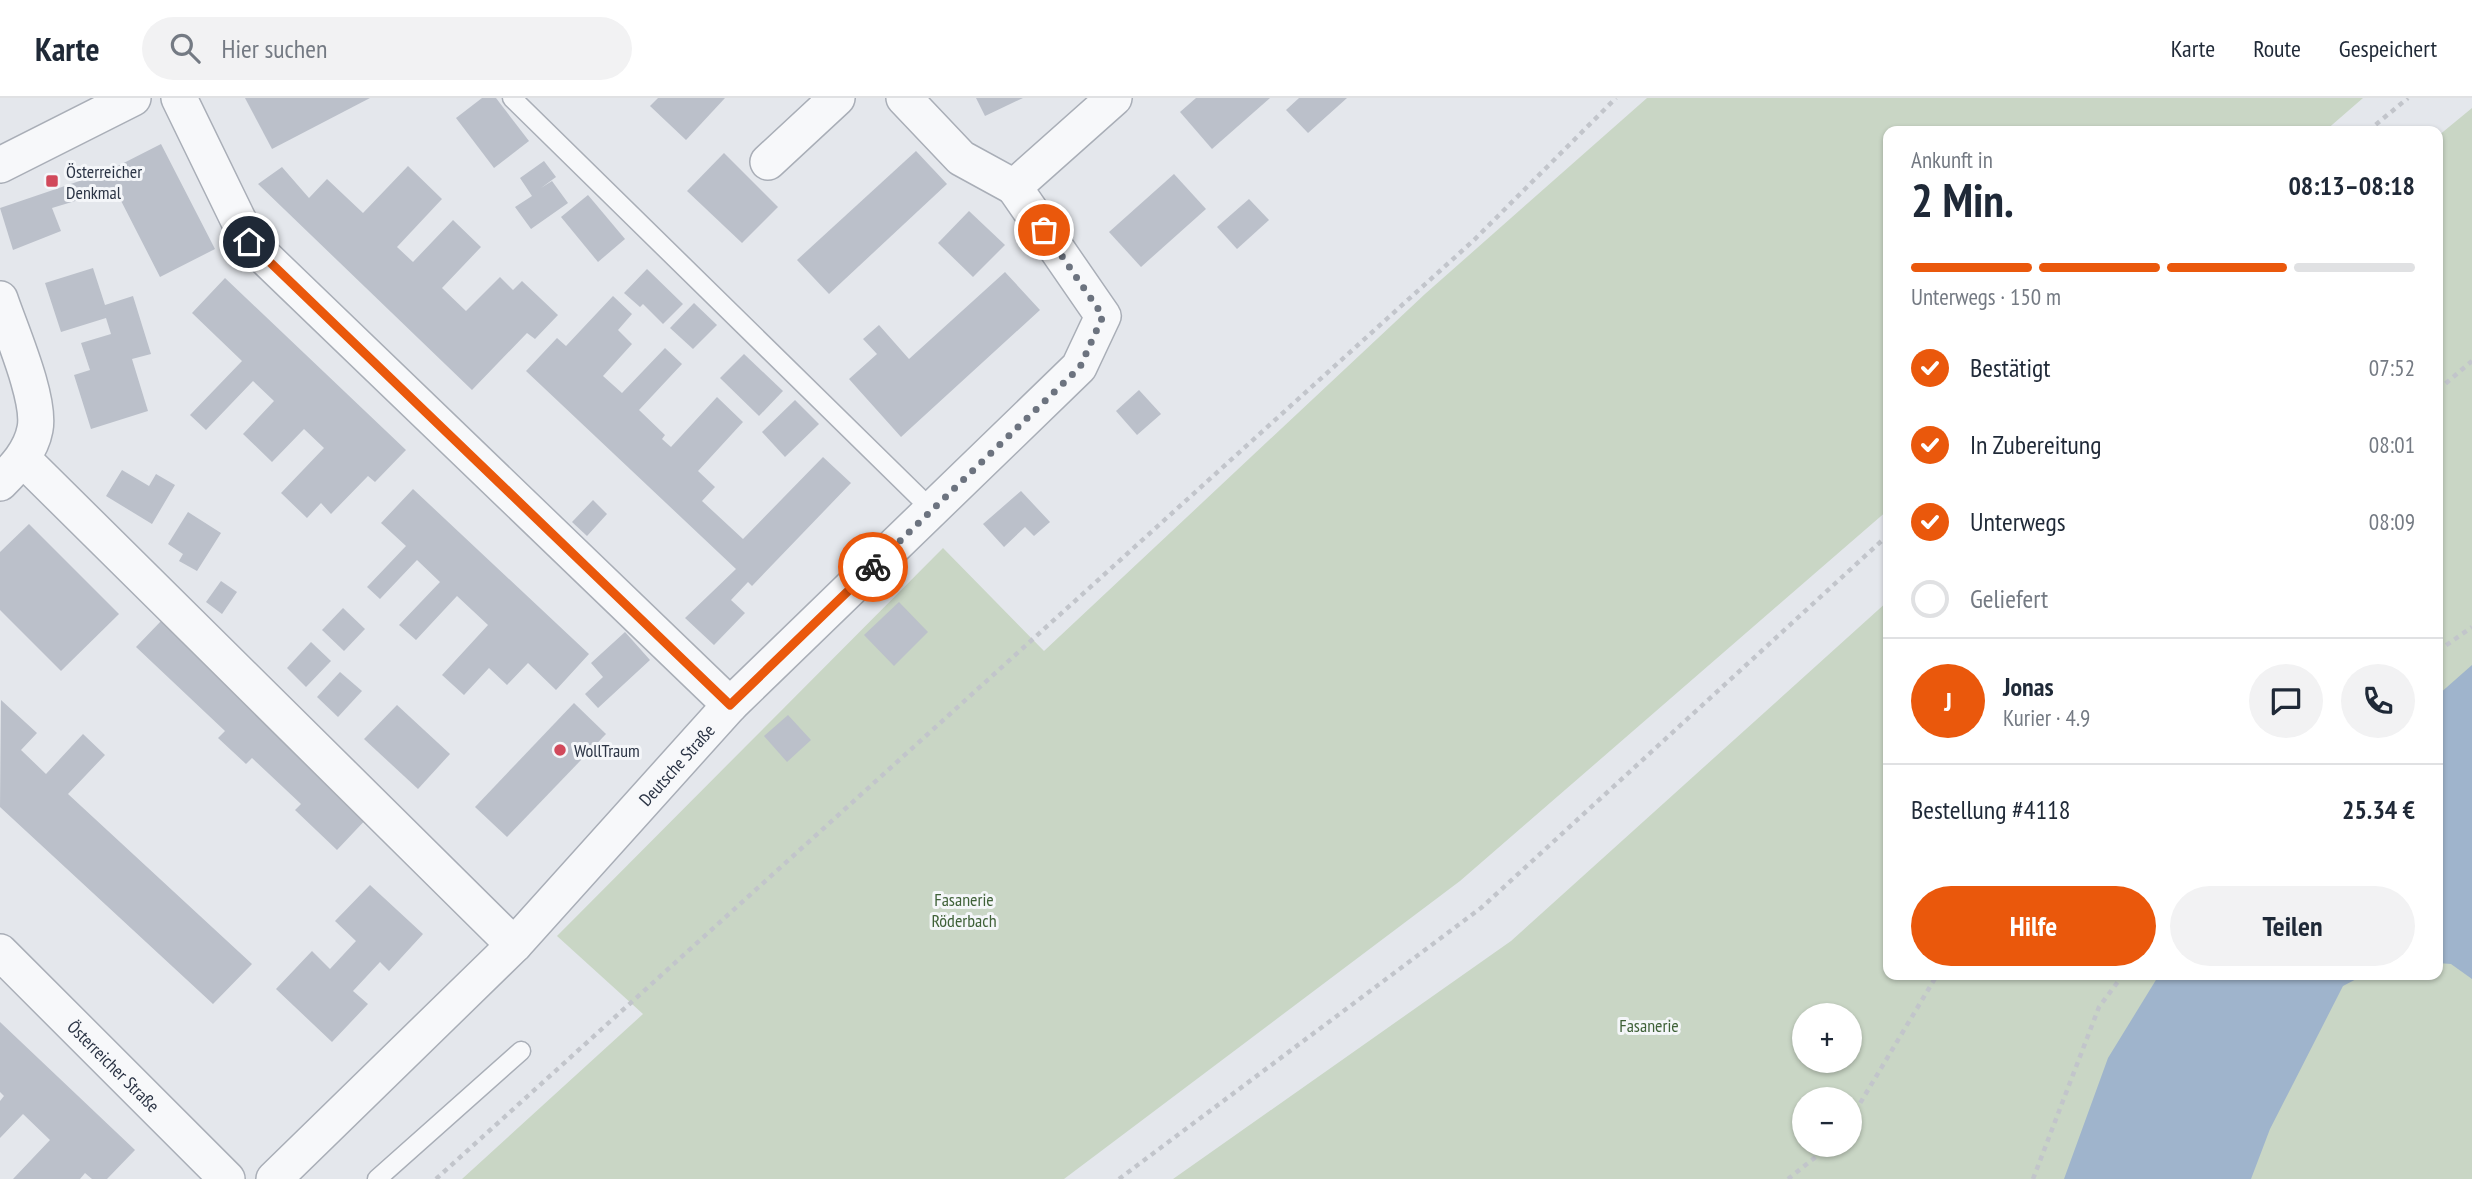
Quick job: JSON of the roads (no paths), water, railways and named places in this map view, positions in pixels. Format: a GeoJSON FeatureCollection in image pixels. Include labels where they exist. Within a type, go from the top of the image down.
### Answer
{"type":"FeatureCollection","features":[{"type":"Feature","properties":{"kind":"street"},"geometry":{"type":"LineString","coordinates":[[0,165],[133,98]]}},
{"type":"Feature","properties":{"kind":"street"},"geometry":{"type":"LineString","coordinates":[[178,98],[249,242],[730,705]]}},
{"type":"Feature","properties":{"kind":"street"},"geometry":{"type":"LineString","coordinates":[[768,162],[837,98]]}},
{"type":"Feature","properties":{"kind":"street"},"geometry":{"type":"LineString","coordinates":[[904,98],[961,158],[1014,187],[1114,98]]}},
{"type":"Feature","properties":{"kind":"street","name":"Deutsche Straße"},"geometry":{"type":"LineString","coordinates":[[274,1179],[514,945],[730,705],[1080,367],[1103,316],[1014,187]]}},
{"type":"Feature","properties":{"kind":"street"},"geometry":{"type":"LineString","coordinates":[[0,299],[32,393],[35,429],[11,471],[514,945]]}},
{"type":"Feature","properties":{"kind":"street","name":"Österreicher Straße"},"geometry":{"type":"LineString","coordinates":[[0,952],[227,1179]]}},
{"type":"Feature","properties":{"kind":"lane"},"geometry":{"type":"LineString","coordinates":[[512,98],[932,510]]}},
{"type":"Feature","properties":{"kind":"lane"},"geometry":{"type":"LineString","coordinates":[[377,1179],[521,1051]]}},
{"type":"Feature","properties":{"kind":"water"},"geometry":{"type":"Polygon","coordinates":[[[2472,665],[2472,979],[2451,964],[2443,963],[2443,691],[2472,665]]]}},
{"type":"Feature","properties":{"kind":"water"},"geometry":{"type":"Polygon","coordinates":[[[2156,980],[2354,980],[2343,986],[2270,1129],[2251,1179],[2064,1179],[2108,1058],[2156,980]]]}},
{"type":"Feature","properties":{"kind":"place","name":"Österreicher Denkmal"},"geometry":{"type":"Point","coordinates":[52,181]}},
{"type":"Feature","properties":{"kind":"place","name":"WollTraum"},"geometry":{"type":"Point","coordinates":[560,750]}},
{"type":"Feature","properties":{"kind":"park label","name":"Fasanerie Röderbach"},"geometry":{"type":"Point","coordinates":[964,909]}},
{"type":"Feature","properties":{"kind":"park label","name":"Fasanerie"},"geometry":{"type":"Point","coordinates":[1649,1025]}}]}
